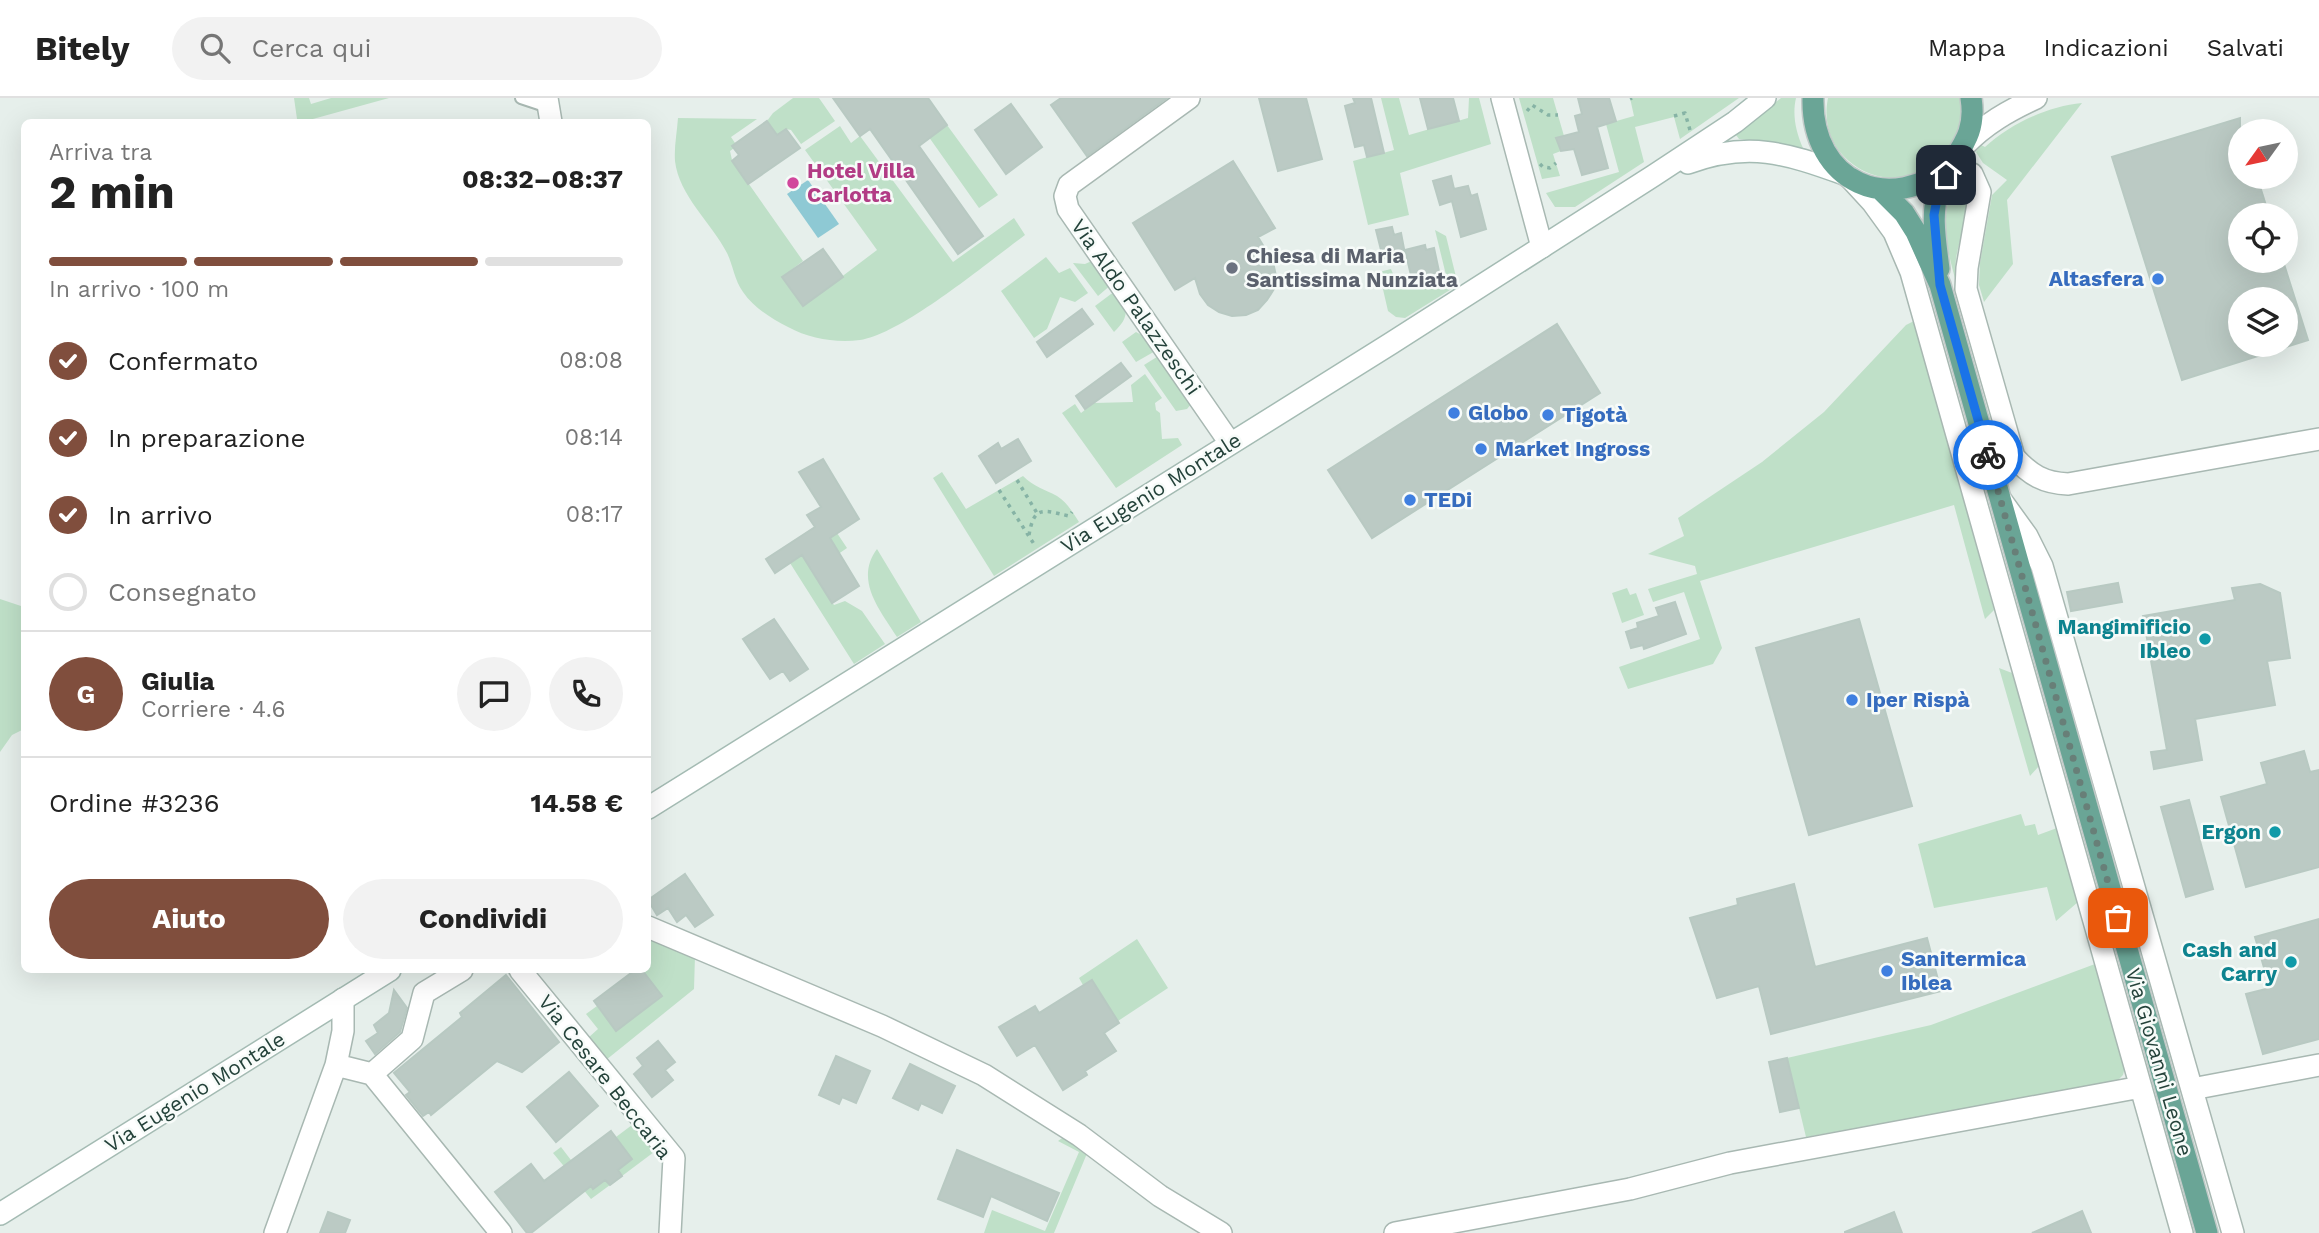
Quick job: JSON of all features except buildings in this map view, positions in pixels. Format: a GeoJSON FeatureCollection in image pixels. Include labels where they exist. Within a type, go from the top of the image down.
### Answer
{"type":"FeatureCollection","features":[{"type":"Feature","properties":{"kind":"main road"},"geometry":{"type":"LineString","coordinates":[[1813,98],[1812,120],[1818,140],[1829,159],[1847,176],[1880,189],[1900,190],[1920,185],[1938,176],[1958,154]]}},
{"type":"Feature","properties":{"kind":"main road"},"geometry":{"type":"LineString","coordinates":[[1940,285],[1934,215],[1939,188],[1971,127],[1971,98]]}},
{"type":"Feature","properties":{"kind":"main road"},"geometry":{"type":"LineString","coordinates":[[1880,189],[1904,213],[1916,232],[1940,285]]}},
{"type":"Feature","properties":{"kind":"main road","name":"Via Giovanni Leone"},"geometry":{"type":"LineString","coordinates":[[1940,285],[2207,1233]]}},
{"type":"Feature","properties":{"kind":"street","name":"Via Aldo Palazzeschi"},"geometry":{"type":"LineString","coordinates":[[1189,98],[1069,185],[1065,196],[1068,209],[1230,443]]}},
{"type":"Feature","properties":{"kind":"street"},"geometry":{"type":"LineString","coordinates":[[1502,98],[1542,247]]}},
{"type":"Feature","properties":{"kind":"street"},"geometry":{"type":"LineString","coordinates":[[1653,176],[1735,122],[1765,98]]}},
{"type":"Feature","properties":{"kind":"street"},"geometry":{"type":"LineString","coordinates":[[1958,154],[1981,128],[2036,98]]}},
{"type":"Feature","properties":{"kind":"street"},"geometry":{"type":"LineString","coordinates":[[1653,176],[1714,153],[1766,151],[1806,160],[1847,176],[1873,203],[1894,232],[1911,272],[2182,1233]]}},
{"type":"Feature","properties":{"kind":"street"},"geometry":{"type":"LineString","coordinates":[[1972,174],[1980,192],[1966,289],[2014,457],[2035,477],[2048,483],[2068,484],[2319,439]]}},
{"type":"Feature","properties":{"kind":"street","name":"Via Eugenio Montale"},"geometry":{"type":"LineString","coordinates":[[651,806],[1653,176]]}},
{"type":"Feature","properties":{"kind":"street"},"geometry":{"type":"LineString","coordinates":[[1999,497],[2027,536],[2042,566],[2233,1233]]}},
{"type":"Feature","properties":{"kind":"street"},"geometry":{"type":"LineString","coordinates":[[651,928],[882,1026],[984,1075],[1079,1135],[1160,1196],[1221,1233]]}},
{"type":"Feature","properties":{"kind":"street","name":"Via Eugenio Montale"},"geometry":{"type":"LineString","coordinates":[[0,1214],[385,973]]}},
{"type":"Feature","properties":{"kind":"street"},"geometry":{"type":"LineString","coordinates":[[372,1074],[412,1039],[424,993],[457,973]]}},
{"type":"Feature","properties":{"kind":"street","name":"Via Cesare Beccaria"},"geometry":{"type":"LineString","coordinates":[[522,973],[674,1158],[670,1233]]}},
{"type":"Feature","properties":{"kind":"street"},"geometry":{"type":"LineString","coordinates":[[275,1233],[336,1065],[343,1031],[343,999]]}},
{"type":"Feature","properties":{"kind":"street"},"geometry":{"type":"LineString","coordinates":[[336,1065],[372,1074],[500,1233]]}},
{"type":"Feature","properties":{"kind":"street"},"geometry":{"type":"LineString","coordinates":[[2192,1089],[2319,1065]]}},
{"type":"Feature","properties":{"kind":"street"},"geometry":{"type":"LineString","coordinates":[[1395,1233],[1630,1189],[1730,1163],[2141,1087]]}},
{"type":"Feature","properties":{"kind":"lane"},"geometry":{"type":"LineString","coordinates":[[521,98],[549,109]]}},
{"type":"Feature","properties":{"kind":"path"},"geometry":{"type":"LineString","coordinates":[[1525,120],[1527,109],[1532,106],[1539,107],[1548,114],[1558,115]]}},
{"type":"Feature","properties":{"kind":"path"},"geometry":{"type":"LineString","coordinates":[[1674,116],[1685,113],[1690,132]]}},
{"type":"Feature","properties":{"kind":"path"},"geometry":{"type":"LineString","coordinates":[[1536,160],[1544,167],[1550,168],[1556,163]]}},
{"type":"Feature","properties":{"kind":"path"},"geometry":{"type":"LineString","coordinates":[[1017,480],[1037,513]]}},
{"type":"Feature","properties":{"kind":"path"},"geometry":{"type":"LineString","coordinates":[[999,490],[1037,549]]}},
{"type":"Feature","properties":{"kind":"path"},"geometry":{"type":"LineString","coordinates":[[1029,537],[1032,519],[1037,513],[1045,511],[1069,516],[1072,512]]}},
{"type":"Feature","properties":{"kind":"green space"},"geometry":{"type":"Polygon","coordinates":[[[294,98],[309,98],[311,104],[331,98],[389,98],[313,119],[297,119],[294,98]]]}},
{"type":"Feature","properties":{"kind":"green space"},"geometry":{"type":"Polygon","coordinates":[[[793,98],[819,98],[835,121],[801,144],[791,130],[786,129],[777,135],[767,121],[793,98]]]}},
{"type":"Feature","properties":{"kind":"green space"},"geometry":{"type":"Polygon","coordinates":[[[1381,98],[1399,98],[1409,135],[1468,118],[1469,98],[1479,98],[1491,144],[1400,173],[1409,215],[1368,225],[1353,161],[1394,150],[1381,98]]]}},
{"type":"Feature","properties":{"kind":"green space"},"geometry":{"type":"Polygon","coordinates":[[[1519,98],[1553,98],[1564,136],[1556,138],[1561,151],[1553,154],[1560,176],[1542,179],[1519,98]]]}},
{"type":"Feature","properties":{"kind":"green space"},"geometry":{"type":"Polygon","coordinates":[[[1630,98],[1739,98],[1680,139],[1674,117],[1635,127],[1644,162],[1575,207],[1555,207],[1546,193],[1619,172],[1606,124],[1634,116],[1630,98]]]}},
{"type":"Feature","properties":{"kind":"green space"},"geometry":{"type":"Polygon","coordinates":[[[1781,98],[1796,98],[1795,123],[1803,148],[1739,139],[1736,135],[1781,98]]]}},
{"type":"Feature","properties":{"kind":"green space"},"geometry":{"type":"Polygon","coordinates":[[[1828,98],[1960,98],[1961,116],[1956,135],[1942,159],[1922,173],[1899,178],[1876,175],[1854,165],[1837,148],[1828,126],[1828,98]]]}},
{"type":"Feature","properties":{"kind":"green space"},"geometry":{"type":"Polygon","coordinates":[[[2082,103],[2007,200],[2013,264],[1984,302],[1979,285],[1980,263],[1992,195],[2007,180],[1983,163],[1976,152],[1981,145],[1985,147],[2030,118],[2056,108],[2082,103]]]}},
{"type":"Feature","properties":{"kind":"green space"},"geometry":{"type":"Polygon","coordinates":[[[925,109],[940,130],[947,125],[998,195],[979,208],[914,116],[925,109]]]}},
{"type":"Feature","properties":{"kind":"green space"},"geometry":{"type":"Polygon","coordinates":[[[678,118],[757,119],[731,137],[737,146],[730,151],[732,160],[803,261],[782,277],[803,306],[877,250],[805,150],[840,126],[851,143],[860,136],[953,262],[1014,218],[1025,235],[921,311],[878,335],[842,341],[805,335],[763,312],[747,298],[740,287],[727,253],[689,197],[678,174],[675,156],[678,118]]]}},
{"type":"Feature","properties":{"kind":"green space"},"geometry":{"type":"Polygon","coordinates":[[[1952,185],[1961,192],[1967,209],[1956,259],[1956,282],[1946,234],[1952,185]]]}},
{"type":"Feature","properties":{"kind":"green space"},"geometry":{"type":"Polygon","coordinates":[[[1435,230],[1446,236],[1458,285],[1405,318],[1396,317],[1388,311],[1379,272],[1391,269],[1396,281],[1411,277],[1415,288],[1428,284],[1428,279],[1446,275],[1435,230]]]}},
{"type":"Feature","properties":{"kind":"green space"},"geometry":{"type":"Polygon","coordinates":[[[1046,257],[1059,273],[1070,268],[1088,293],[1075,302],[1060,297],[1047,329],[1034,338],[1001,291],[1046,257]]]}},
{"type":"Feature","properties":{"kind":"green space"},"geometry":{"type":"Polygon","coordinates":[[[1094,260],[1112,284],[1098,296],[1073,263],[1085,264],[1094,260]]]}},
{"type":"Feature","properties":{"kind":"green space"},"geometry":{"type":"Polygon","coordinates":[[[1117,292],[1124,303],[1126,313],[1114,332],[1095,306],[1117,292]]]}},
{"type":"Feature","properties":{"kind":"green space"},"geometry":{"type":"Polygon","coordinates":[[[1914,321],[1994,610],[1985,619],[1954,505],[1700,581],[1722,648],[1713,664],[1628,689],[1619,667],[1700,639],[1684,592],[1653,602],[1648,589],[1697,574],[1695,566],[1648,554],[1684,536],[1678,518],[1762,462],[1824,412],[1906,325],[1914,321]]]}},
{"type":"Feature","properties":{"kind":"green space"},"geometry":{"type":"Polygon","coordinates":[[[1136,332],[1149,339],[1157,350],[1136,362],[1122,342],[1136,332]]]}},
{"type":"Feature","properties":{"kind":"green space"},"geometry":{"type":"Polygon","coordinates":[[[1160,355],[1192,403],[1187,409],[1176,411],[1144,365],[1160,355]]]}},
{"type":"Feature","properties":{"kind":"green space"},"geometry":{"type":"Polygon","coordinates":[[[1145,374],[1162,398],[1155,403],[1156,410],[1160,413],[1162,439],[1178,438],[1182,445],[1116,488],[1062,413],[1075,404],[1081,413],[1094,403],[1133,402],[1131,385],[1145,374]]]}},
{"type":"Feature","properties":{"kind":"green space"},"geometry":{"type":"Polygon","coordinates":[[[942,472],[966,509],[1023,476],[1061,498],[1079,522],[994,576],[933,478],[942,472]]]}},
{"type":"Feature","properties":{"kind":"green space"},"geometry":{"type":"Polygon","coordinates":[[[837,533],[847,548],[812,572],[834,605],[845,601],[862,611],[885,644],[854,664],[790,563],[837,533]]]}},
{"type":"Feature","properties":{"kind":"green space"},"geometry":{"type":"Polygon","coordinates":[[[877,549],[921,622],[897,637],[877,605],[869,583],[868,572],[877,549]]]}},
{"type":"Feature","properties":{"kind":"green space"},"geometry":{"type":"Polygon","coordinates":[[[1627,588],[1630,595],[1636,593],[1644,615],[1622,623],[1612,593],[1627,588]]]}},
{"type":"Feature","properties":{"kind":"green space"},"geometry":{"type":"Polygon","coordinates":[[[0,599],[21,606],[21,730],[12,735],[0,752],[0,599]]]}},
{"type":"Feature","properties":{"kind":"green space"},"geometry":{"type":"Polygon","coordinates":[[[1999,668],[2012,673],[2039,766],[2030,776],[1999,668]]]}},
{"type":"Feature","properties":{"kind":"green space"},"geometry":{"type":"Polygon","coordinates":[[[2021,814],[2025,826],[2035,824],[2038,835],[2057,828],[2078,902],[2056,921],[2047,887],[1934,908],[1918,844],[2021,814]]]}},
{"type":"Feature","properties":{"kind":"green space"},"geometry":{"type":"Polygon","coordinates":[[[651,937],[695,956],[694,989],[606,1060],[588,1038],[598,1029],[586,1014],[597,1006],[616,1031],[662,996],[644,973],[651,973],[651,937]]]}},
{"type":"Feature","properties":{"kind":"green space"},"geometry":{"type":"Polygon","coordinates":[[[1137,939],[1168,988],[1118,1021],[1092,980],[1083,985],[1079,978],[1137,939]]]}},
{"type":"Feature","properties":{"kind":"green space"},"geometry":{"type":"Polygon","coordinates":[[[2095,964],[2125,1067],[2123,1075],[2116,1082],[1806,1137],[1787,1058],[1931,1025],[2095,964]]]}},
{"type":"Feature","properties":{"kind":"green space"},"geometry":{"type":"Polygon","coordinates":[[[632,1125],[654,1152],[622,1176],[618,1170],[632,1159],[616,1137],[632,1125]]]}},
{"type":"Feature","properties":{"kind":"green space"},"geometry":{"type":"Polygon","coordinates":[[[1065,1136],[1088,1151],[1054,1233],[984,1233],[992,1210],[1045,1231],[1079,1152],[1058,1141],[1065,1136]]]}},
{"type":"Feature","properties":{"kind":"green space"},"geometry":{"type":"Polygon","coordinates":[[[561,1147],[593,1189],[605,1179],[610,1185],[591,1199],[553,1153],[561,1147]]]}},
{"type":"Feature","properties":{"kind":"water"},"geometry":{"type":"Polygon","coordinates":[[[808,180],[839,224],[818,238],[787,194],[808,180]]]}},
{"type":"Feature","properties":{"kind":"way so far"},"geometry":{"type":"LineString","coordinates":[[1988,455],[2118,918]]}},
{"type":"Feature","properties":{"kind":"place","name":"Hotel Villa Carlotta"},"geometry":{"type":"Point","coordinates":[793,183]}},
{"type":"Feature","properties":{"kind":"place","name":"Chiesa di Maria Santissima Nunziata"},"geometry":{"type":"Point","coordinates":[1232,268]}},
{"type":"Feature","properties":{"kind":"place","name":"Altasfera"},"geometry":{"type":"Point","coordinates":[2158,279]}},
{"type":"Feature","properties":{"kind":"place","name":"Globo"},"geometry":{"type":"Point","coordinates":[1454,413]}},
{"type":"Feature","properties":{"kind":"place","name":"Tigotà"},"geometry":{"type":"Point","coordinates":[1548,415]}},
{"type":"Feature","properties":{"kind":"place","name":"Market Ingross"},"geometry":{"type":"Point","coordinates":[1481,449]}},
{"type":"Feature","properties":{"kind":"place","name":"TEDi"},"geometry":{"type":"Point","coordinates":[1410,500]}},
{"type":"Feature","properties":{"kind":"place","name":"Mangimificio Ibleo"},"geometry":{"type":"Point","coordinates":[2205,639]}},
{"type":"Feature","properties":{"kind":"place","name":"Iper Rispà"},"geometry":{"type":"Point","coordinates":[1852,700]}},
{"type":"Feature","properties":{"kind":"place","name":"Ergon"},"geometry":{"type":"Point","coordinates":[2275,832]}},
{"type":"Feature","properties":{"kind":"place","name":"Cash and Carry"},"geometry":{"type":"Point","coordinates":[2291,962]}},
{"type":"Feature","properties":{"kind":"place","name":"Sanitermica Iblea"},"geometry":{"type":"Point","coordinates":[1887,971]}},
{"type":"Feature","properties":{"kind":"route"},"geometry":{"type":"LineString","coordinates":[[1946,175],[1939,188],[1934,215],[1940,285],[1988,455]]}}]}
